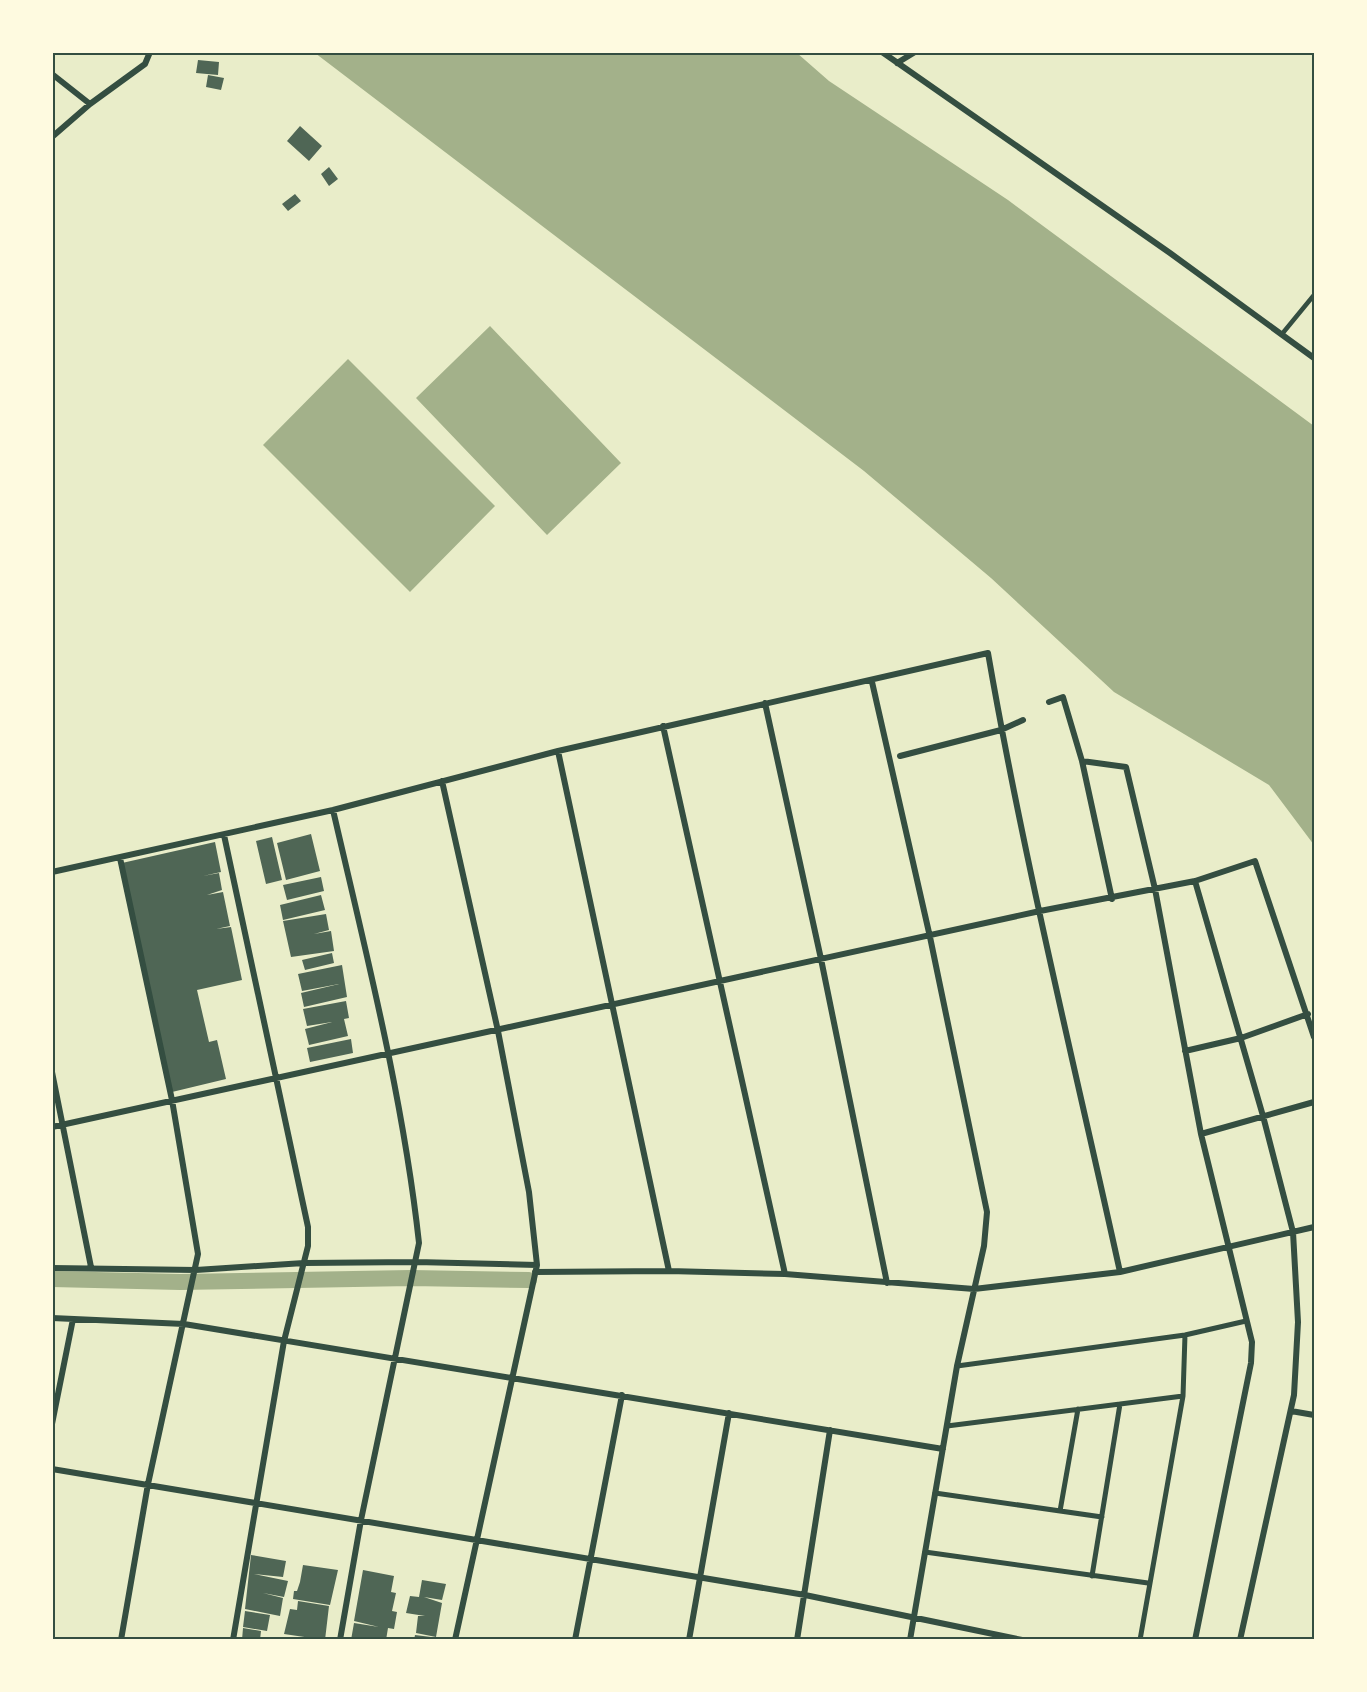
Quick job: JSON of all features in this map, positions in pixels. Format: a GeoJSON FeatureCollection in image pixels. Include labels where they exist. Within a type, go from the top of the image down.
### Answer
{"type":"FeatureCollection","features":[{"type":"Feature","properties":{"kind":"street"},"geometry":{"type":"LineString","coordinates":[[52,137],[90,104],[145,64],[150,52]]}},
{"type":"Feature","properties":{"kind":"street"},"geometry":{"type":"LineString","coordinates":[[882,52],[1000,132],[1314,358]]}},
{"type":"Feature","properties":{"kind":"street"},"geometry":{"type":"LineString","coordinates":[[897,63],[915,52]]}},
{"type":"Feature","properties":{"kind":"street"},"geometry":{"type":"LineString","coordinates":[[52,74],[90,104]]}},
{"type":"Feature","properties":{"kind":"street"},"geometry":{"type":"LineString","coordinates":[[52,872],[224,836],[558,751],[988,654],[1001,730],[1120,1272]]}},
{"type":"Feature","properties":{"kind":"street"},"geometry":{"type":"LineString","coordinates":[[872,682],[930,937],[987,1212],[984,1246],[957,1366],[910,1640]]}},
{"type":"Feature","properties":{"kind":"street"},"geometry":{"type":"LineString","coordinates":[[1049,702],[1063,696],[1082,761],[1112,899]]}},
{"type":"Feature","properties":{"kind":"street"},"geometry":{"type":"LineString","coordinates":[[765,703],[821,959],[887,1283]]}},
{"type":"Feature","properties":{"kind":"street"},"geometry":{"type":"LineString","coordinates":[[900,756],[1001,730],[1023,720]]}},
{"type":"Feature","properties":{"kind":"street"},"geometry":{"type":"LineString","coordinates":[[663,726],[785,1274]]}},
{"type":"Feature","properties":{"kind":"street"},"geometry":{"type":"LineString","coordinates":[[558,751],[614,1003],[669,1271]]}},
{"type":"Feature","properties":{"kind":"street"},"geometry":{"type":"LineString","coordinates":[[1082,761],[1126,767],[1155,890],[1201,1134],[1252,1342],[1251,1362],[1195,1640]]}},
{"type":"Feature","properties":{"kind":"street"},"geometry":{"type":"LineString","coordinates":[[442,781],[498,1031],[529,1192],[537,1265],[455,1640]]}},
{"type":"Feature","properties":{"kind":"street"},"geometry":{"type":"LineString","coordinates":[[333,810],[388,1053],[414,1203],[418,1243],[416,1265],[361,1520],[340,1640]]}},
{"type":"Feature","properties":{"kind":"street"},"geometry":{"type":"LineString","coordinates":[[224,836],[308,1227],[308,1246],[284,1341],[233,1640]]}},
{"type":"Feature","properties":{"kind":"street"},"geometry":{"type":"LineString","coordinates":[[120,858],[172,1100],[197,1238],[195,1272],[148,1484],[121,1640]]}},
{"type":"Feature","properties":{"kind":"street"},"geometry":{"type":"LineString","coordinates":[[52,1126],[498,1031],[614,1003],[719,983],[1040,911],[1155,890],[1195,881],[1256,861],[1314,1037]]}},
{"type":"Feature","properties":{"kind":"street"},"geometry":{"type":"LineString","coordinates":[[1195,881],[1263,1116],[1293,1232],[1298,1322],[1291,1411],[1240,1640]]}},
{"type":"Feature","properties":{"kind":"street"},"geometry":{"type":"LineString","coordinates":[[1185,1051],[1240,1038],[1308,1014]]}},
{"type":"Feature","properties":{"kind":"street"},"geometry":{"type":"LineString","coordinates":[[52,1072],[91,1267]]}},
{"type":"Feature","properties":{"kind":"street"},"geometry":{"type":"LineString","coordinates":[[1201,1134],[1314,1102]]}},
{"type":"Feature","properties":{"kind":"street"},"geometry":{"type":"LineString","coordinates":[[535,1272],[669,1271],[785,1274],[974,1289],[1120,1272],[1314,1227]]}},
{"type":"Feature","properties":{"kind":"street"},"geometry":{"type":"LineString","coordinates":[[52,1268],[91,1267],[195,1272],[304,1267],[537,1265]]}},
{"type":"Feature","properties":{"kind":"street"},"geometry":{"type":"LineString","coordinates":[[52,1318],[184,1324],[943,1449]]}},
{"type":"Feature","properties":{"kind":"street"},"geometry":{"type":"LineString","coordinates":[[52,1424],[73,1319]]}},
{"type":"Feature","properties":{"kind":"street"},"geometry":{"type":"LineString","coordinates":[[957,1366],[1185,1335],[1246,1320]]}},
{"type":"Feature","properties":{"kind":"street"},"geometry":{"type":"LineString","coordinates":[[1140,1640],[1148,1583],[1183,1396],[1185,1335]]}},
{"type":"Feature","properties":{"kind":"street"},"geometry":{"type":"LineString","coordinates":[[575,1640],[622,1395]]}},
{"type":"Feature","properties":{"kind":"street"},"geometry":{"type":"LineString","coordinates":[[946,1426],[1183,1396]]}},
{"type":"Feature","properties":{"kind":"street"},"geometry":{"type":"LineString","coordinates":[[1092,1576],[1120,1404]]}},
{"type":"Feature","properties":{"kind":"street"},"geometry":{"type":"LineString","coordinates":[[1060,1511],[1078,1409]]}},
{"type":"Feature","properties":{"kind":"street"},"geometry":{"type":"LineString","coordinates":[[1291,1411],[1314,1414]]}},
{"type":"Feature","properties":{"kind":"street"},"geometry":{"type":"LineString","coordinates":[[689,1640],[729,1413]]}},
{"type":"Feature","properties":{"kind":"street"},"geometry":{"type":"LineString","coordinates":[[797,1640],[830,1430]]}},
{"type":"Feature","properties":{"kind":"street"},"geometry":{"type":"LineString","coordinates":[[52,1469],[805,1595],[1022,1640]]}},
{"type":"Feature","properties":{"kind":"street"},"geometry":{"type":"LineString","coordinates":[[935,1493],[1102,1517]]}},
{"type":"Feature","properties":{"kind":"street"},"geometry":{"type":"LineString","coordinates":[[925,1552],[1148,1583]]}},
{"type":"Feature","properties":{"kind":"lane"},"geometry":{"type":"LineString","coordinates":[[1282,334],[1314,295]]}},
{"type":"Feature","properties":{"kind":"shaded area"},"geometry":{"type":"Polygon","coordinates":[[[315,53],[797,53],[829,81],[1008,200],[1314,426],[1314,845],[1269,785],[1114,692],[991,578],[864,471],[315,53]]]}},
{"type":"Feature","properties":{"kind":"shaded area"},"geometry":{"type":"Polygon","coordinates":[[[490,326],[621,463],[547,535],[416,398],[490,326]]]}},
{"type":"Feature","properties":{"kind":"shaded area"},"geometry":{"type":"Polygon","coordinates":[[[348,359],[495,506],[410,592],[263,445],[348,359]]]}},
{"type":"Feature","properties":{"kind":"building"},"geometry":{"type":"Polygon","coordinates":[[[198,60],[219,62],[218,75],[196,73],[198,60]]]}},
{"type":"Feature","properties":{"kind":"building"},"geometry":{"type":"Polygon","coordinates":[[[208,75],[224,78],[221,90],[206,87],[208,75]]]}},
{"type":"Feature","properties":{"kind":"building"},"geometry":{"type":"Polygon","coordinates":[[[300,126],[322,146],[309,161],[287,141],[300,126]]]}},
{"type":"Feature","properties":{"kind":"building"},"geometry":{"type":"Polygon","coordinates":[[[329,167],[338,179],[329,186],[321,174],[329,167]]]}},
{"type":"Feature","properties":{"kind":"building"},"geometry":{"type":"Polygon","coordinates":[[[295,194],[301,201],[288,211],[282,204],[295,194]]]}},
{"type":"Feature","properties":{"kind":"building"},"geometry":{"type":"Polygon","coordinates":[[[311,834],[320,871],[286,880],[277,843],[311,834]]]}},
{"type":"Feature","properties":{"kind":"building"},"geometry":{"type":"Polygon","coordinates":[[[272,837],[282,880],[266,884],[256,841],[272,837]]]}},
{"type":"Feature","properties":{"kind":"building"},"geometry":{"type":"Polygon","coordinates":[[[215,842],[221,872],[203,876],[219,873],[222,890],[207,895],[223,892],[230,926],[216,929],[231,927],[242,980],[197,990],[209,1042],[217,1040],[226,1079],[172,1092],[122,863],[215,842]]]}},
{"type":"Feature","properties":{"kind":"building"},"geometry":{"type":"Polygon","coordinates":[[[321,877],[324,891],[287,900],[283,885],[321,877]]]}},
{"type":"Feature","properties":{"kind":"building"},"geometry":{"type":"Polygon","coordinates":[[[321,895],[325,910],[283,920],[280,905],[321,895]]]}},
{"type":"Feature","properties":{"kind":"building"},"geometry":{"type":"Polygon","coordinates":[[[326,914],[329,930],[314,934],[331,931],[334,951],[291,957],[283,921],[326,914]]]}},
{"type":"Feature","properties":{"kind":"building"},"geometry":{"type":"Polygon","coordinates":[[[332,953],[334,963],[305,970],[302,960],[332,953]]]}},
{"type":"Feature","properties":{"kind":"building"},"geometry":{"type":"Polygon","coordinates":[[[342,965],[347,997],[304,1007],[301,993],[339,984],[302,991],[298,974],[342,965]]]}},
{"type":"Feature","properties":{"kind":"building"},"geometry":{"type":"Polygon","coordinates":[[[346,1001],[349,1018],[344,1019],[348,1036],[309,1045],[305,1029],[332,1022],[307,1026],[303,1009],[346,1001]]]}},
{"type":"Feature","properties":{"kind":"building"},"geometry":{"type":"Polygon","coordinates":[[[351,1039],[353,1053],[310,1062],[307,1048],[351,1039]]]}},
{"type":"Feature","properties":{"kind":"building"},"geometry":{"type":"Polygon","coordinates":[[[251,1555],[286,1561],[283,1577],[254,1574],[288,1581],[284,1597],[263,1593],[283,1598],[280,1616],[245,1609],[251,1555]]]}},
{"type":"Feature","properties":{"kind":"building"},"geometry":{"type":"Polygon","coordinates":[[[303,1565],[338,1570],[330,1605],[293,1599],[294,1591],[297,1591],[300,1582],[303,1565]]]}},
{"type":"Feature","properties":{"kind":"building"},"geometry":{"type":"Polygon","coordinates":[[[363,1570],[394,1576],[391,1592],[396,1593],[392,1611],[397,1612],[394,1629],[388,1628],[386,1640],[351,1640],[354,1623],[379,1627],[354,1621],[363,1570]]]}},
{"type":"Feature","properties":{"kind":"building"},"geometry":{"type":"Polygon","coordinates":[[[422,1580],[446,1584],[442,1600],[424,1597],[442,1603],[436,1637],[416,1633],[418,1616],[425,1616],[406,1613],[410,1596],[419,1597],[422,1580]]]}},
{"type":"Feature","properties":{"kind":"building"},"geometry":{"type":"Polygon","coordinates":[[[298,1601],[329,1606],[325,1640],[284,1634],[290,1609],[297,1610],[298,1601]]]}},
{"type":"Feature","properties":{"kind":"building"},"geometry":{"type":"Polygon","coordinates":[[[245,1611],[270,1615],[267,1631],[243,1627],[245,1611]]]}},
{"type":"Feature","properties":{"kind":"building"},"geometry":{"type":"Polygon","coordinates":[[[243,1628],[261,1631],[260,1640],[242,1640],[243,1628]]]}},
{"type":"Feature","properties":{"kind":"building"},"geometry":{"type":"Polygon","coordinates":[[[415,1635],[439,1638],[439,1640],[414,1640],[415,1635]]]}},
{"type":"Feature","properties":{"kind":"waterway"},"geometry":{"type":"LineString","coordinates":[[52,1279],[180,1282],[411,1278],[529,1280]]}}]}
